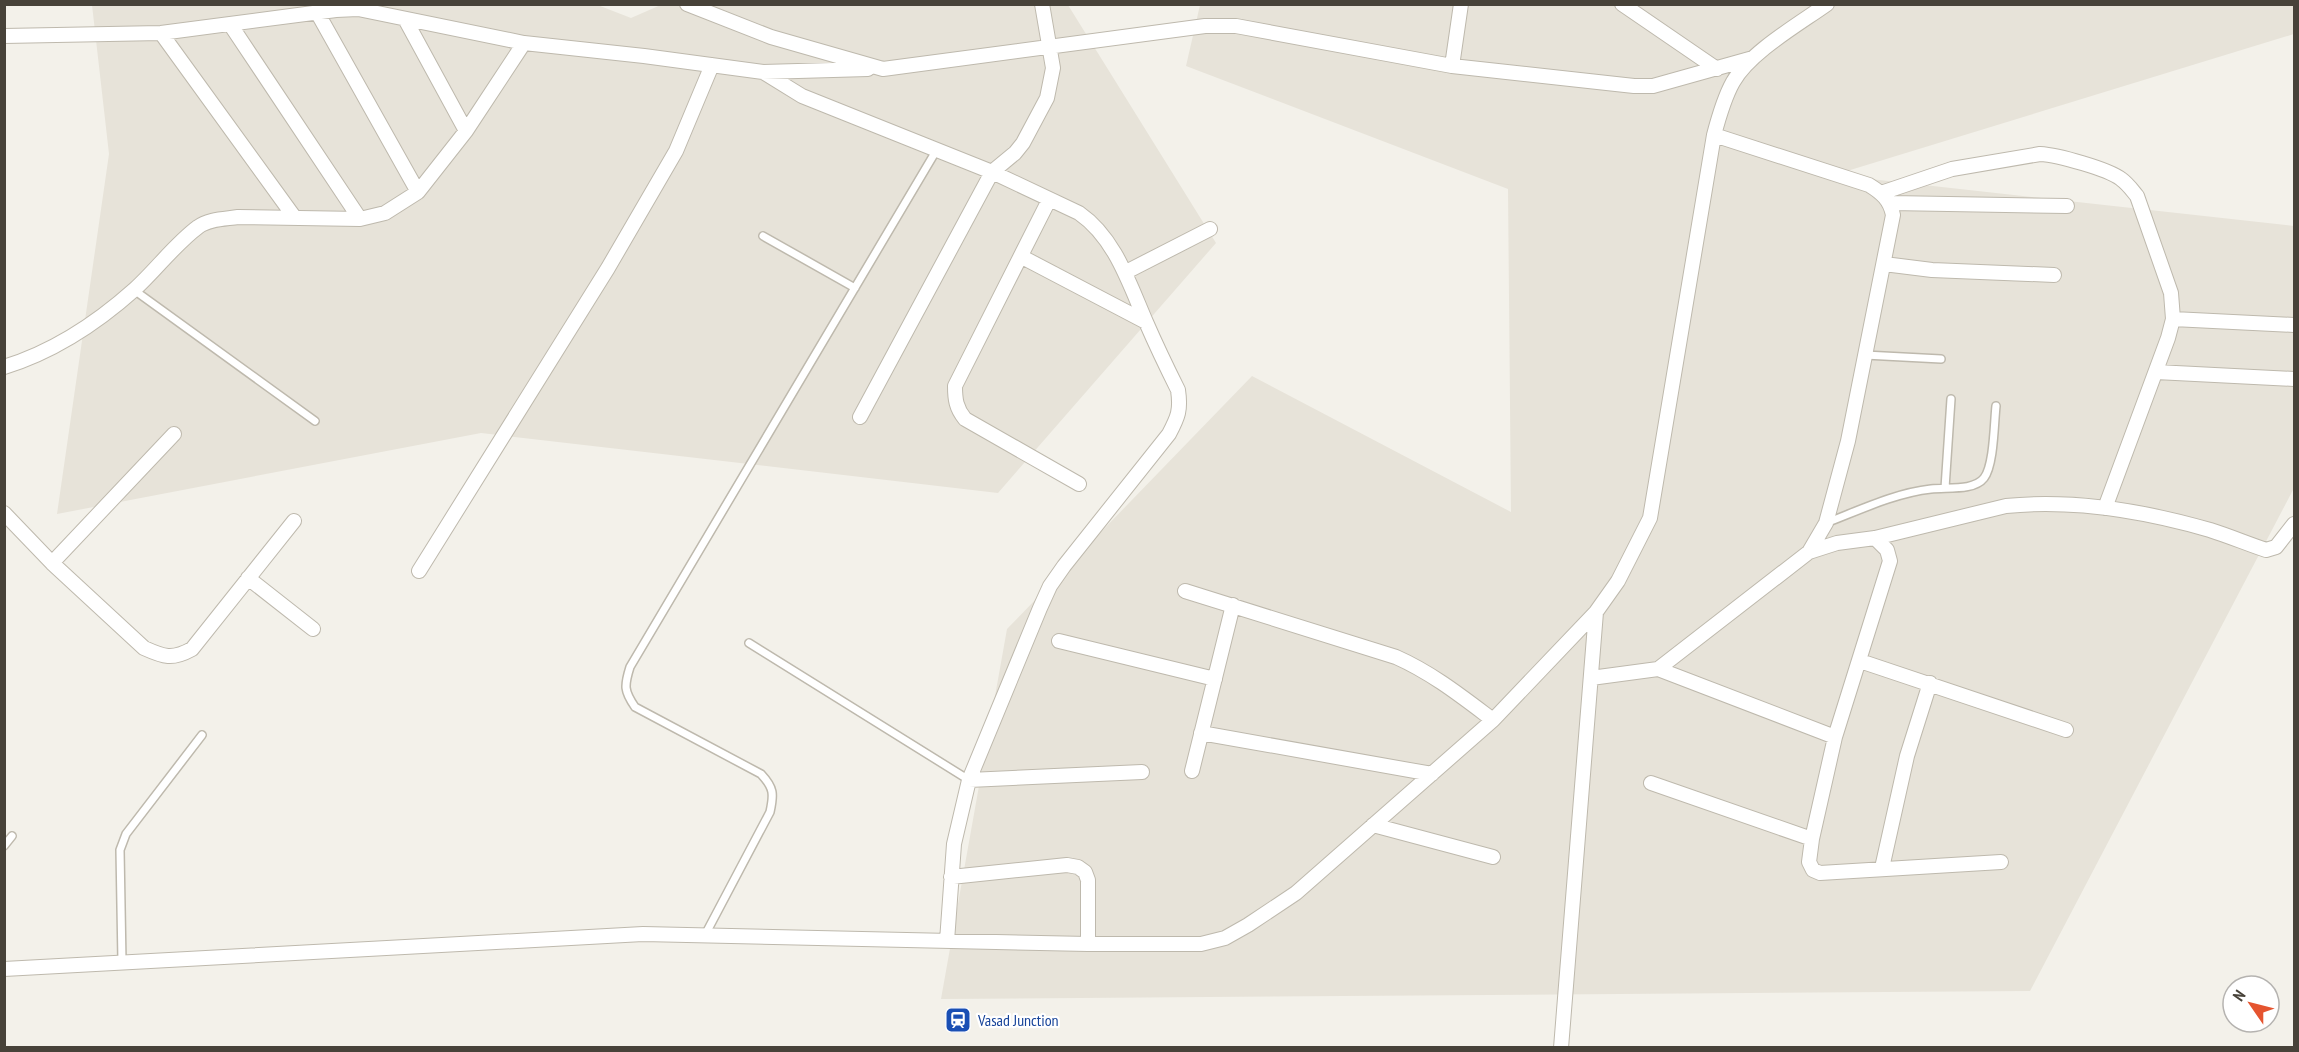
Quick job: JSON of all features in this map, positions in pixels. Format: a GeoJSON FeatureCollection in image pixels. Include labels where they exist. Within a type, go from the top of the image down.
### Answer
{"type":"FeatureCollection","features":[{"type":"Feature","properties":{"kind":"street"},"geometry":{"type":"LineString","coordinates":[[687,4],[771,38],[883,69]]}},
{"type":"Feature","properties":{"kind":"street"},"geometry":{"type":"LineString","coordinates":[[860,417],[992,172],[1015,153],[1023,143],[1047,98],[1053,68],[1042,4]]}},
{"type":"Feature","properties":{"kind":"street"},"geometry":{"type":"LineString","coordinates":[[1452,66],[1461,4]]}},
{"type":"Feature","properties":{"kind":"street"},"geometry":{"type":"LineString","coordinates":[[1622,4],[1717,69]]}},
{"type":"Feature","properties":{"kind":"street"},"geometry":{"type":"LineString","coordinates":[[4,969],[643,934],[947,942],[1201,944],[1225,938],[1248,926],[1296,893],[1493,720],[1596,612],[1618,581],[1650,518],[1714,135],[1724,100],[1735,79],[1755,58],[1827,4]]}},
{"type":"Feature","properties":{"kind":"street"},"geometry":{"type":"LineString","coordinates":[[4,36],[161,33],[317,12],[358,9],[524,44],[763,72],[883,69],[1205,26],[1236,26],[1452,66],[1634,86],[1653,86],[1755,58]]}},
{"type":"Feature","properties":{"kind":"street"},"geometry":{"type":"LineString","coordinates":[[317,12],[418,192]]}},
{"type":"Feature","properties":{"kind":"street"},"geometry":{"type":"LineString","coordinates":[[405,19],[466,131]]}},
{"type":"Feature","properties":{"kind":"street"},"geometry":{"type":"LineString","coordinates":[[230,24],[360,219]]}},
{"type":"Feature","properties":{"kind":"street"},"geometry":{"type":"LineString","coordinates":[[161,33],[295,218]]}},
{"type":"Feature","properties":{"kind":"street"},"geometry":{"type":"LineString","coordinates":[[4,367],[19,363],[80,333],[134,290],[199,226],[218,219],[238,217],[360,219],[385,213],[418,192],[466,131],[524,44]]}},
{"type":"Feature","properties":{"kind":"street"},"geometry":{"type":"LineString","coordinates":[[419,572],[608,268],[671,161],[712,65]]}},
{"type":"Feature","properties":{"kind":"street"},"geometry":{"type":"LineString","coordinates":[[763,72],[802,96],[992,172],[1090,221],[1100,231],[1125,272],[1178,390],[1180,406],[1178,418],[1169,434],[1050,586],[969,780],[954,844],[947,942]]}},
{"type":"Feature","properties":{"kind":"street"},"geometry":{"type":"LineString","coordinates":[[1714,135],[1869,185],[1881,192],[1891,203],[1893,215],[1848,441],[1826,523],[1809,552]]}},
{"type":"Feature","properties":{"kind":"street"},"geometry":{"type":"LineString","coordinates":[[1881,192],[1952,169],[2040,154],[2054,155],[2119,177],[2137,196],[2171,293],[2173,319],[2156,372],[2105,508]]}},
{"type":"Feature","properties":{"kind":"street"},"geometry":{"type":"LineString","coordinates":[[1049,200],[956,386],[955,398],[958,410],[965,418],[1079,484]]}},
{"type":"Feature","properties":{"kind":"street"},"geometry":{"type":"LineString","coordinates":[[1891,203],[2067,206]]}},
{"type":"Feature","properties":{"kind":"street"},"geometry":{"type":"LineString","coordinates":[[1125,272],[1210,229]]}},
{"type":"Feature","properties":{"kind":"street"},"geometry":{"type":"LineString","coordinates":[[1022,256],[1146,322]]}},
{"type":"Feature","properties":{"kind":"street"},"geometry":{"type":"LineString","coordinates":[[1884,264],[1932,270],[2055,274]]}},
{"type":"Feature","properties":{"kind":"street"},"geometry":{"type":"LineString","coordinates":[[2173,319],[2295,325]]}},
{"type":"Feature","properties":{"kind":"street"},"geometry":{"type":"LineString","coordinates":[[2156,372],[2295,379]]}},
{"type":"Feature","properties":{"kind":"street"},"geometry":{"type":"LineString","coordinates":[[52,563],[174,434]]}},
{"type":"Feature","properties":{"kind":"street"},"geometry":{"type":"LineString","coordinates":[[1658,669],[1809,552],[1837,543],[1875,538],[2006,506],[2027,504],[2127,510],[2211,530],[2266,550],[2276,547],[2295,525]]}},
{"type":"Feature","properties":{"kind":"street"},"geometry":{"type":"LineString","coordinates":[[4,513],[52,563],[144,648],[161,656],[178,657],[192,649],[294,521]]}},
{"type":"Feature","properties":{"kind":"street"},"geometry":{"type":"LineString","coordinates":[[1875,538],[1887,550],[1890,561],[1835,737],[1809,862],[1813,870],[1820,873],[2001,862]]}},
{"type":"Feature","properties":{"kind":"street"},"geometry":{"type":"LineString","coordinates":[[248,579],[313,629]]}},
{"type":"Feature","properties":{"kind":"street"},"geometry":{"type":"LineString","coordinates":[[1185,591],[1396,657],[1424,670],[1446,684],[1493,720]]}},
{"type":"Feature","properties":{"kind":"street"},"geometry":{"type":"LineString","coordinates":[[1192,771],[1233,605]]}},
{"type":"Feature","properties":{"kind":"street"},"geometry":{"type":"LineString","coordinates":[[1561,1047],[1596,612]]}},
{"type":"Feature","properties":{"kind":"street"},"geometry":{"type":"LineString","coordinates":[[1059,640],[1215,679]]}},
{"type":"Feature","properties":{"kind":"street"},"geometry":{"type":"LineString","coordinates":[[1860,661],[2066,730]]}},
{"type":"Feature","properties":{"kind":"street"},"geometry":{"type":"LineString","coordinates":[[1591,678],[1658,669],[1835,737]]}},
{"type":"Feature","properties":{"kind":"street"},"geometry":{"type":"LineString","coordinates":[[1882,868],[1907,756],[1930,683]]}},
{"type":"Feature","properties":{"kind":"street"},"geometry":{"type":"LineString","coordinates":[[1201,734],[1432,774]]}},
{"type":"Feature","properties":{"kind":"street"},"geometry":{"type":"LineString","coordinates":[[969,780],[1142,771]]}},
{"type":"Feature","properties":{"kind":"street"},"geometry":{"type":"LineString","coordinates":[[1651,783],[1812,839]]}},
{"type":"Feature","properties":{"kind":"street"},"geometry":{"type":"LineString","coordinates":[[1373,825],[1493,857]]}},
{"type":"Feature","properties":{"kind":"street"},"geometry":{"type":"LineString","coordinates":[[951,877],[1067,865],[1078,867],[1085,872],[1088,880],[1088,944]]}},
{"type":"Feature","properties":{"kind":"lane"},"geometry":{"type":"LineString","coordinates":[[705,935],[770,812],[773,798],[771,785],[761,774],[635,707],[627,695],[625,683],[630,668],[936,151]]}},
{"type":"Feature","properties":{"kind":"lane"},"geometry":{"type":"LineString","coordinates":[[763,236],[855,288]]}},
{"type":"Feature","properties":{"kind":"lane"},"geometry":{"type":"LineString","coordinates":[[134,290],[315,421]]}},
{"type":"Feature","properties":{"kind":"lane"},"geometry":{"type":"LineString","coordinates":[[1866,356],[1941,359]]}},
{"type":"Feature","properties":{"kind":"lane"},"geometry":{"type":"LineString","coordinates":[[1945,488],[1951,399]]}},
{"type":"Feature","properties":{"kind":"lane"},"geometry":{"type":"LineString","coordinates":[[1826,523],[1907,493],[1980,483],[1986,477],[1989,469],[1996,406]]}},
{"type":"Feature","properties":{"kind":"lane"},"geometry":{"type":"LineString","coordinates":[[749,643],[969,780]]}},
{"type":"Feature","properties":{"kind":"lane"},"geometry":{"type":"LineString","coordinates":[[122,962],[120,850],[126,834],[202,735]]}},
{"type":"Feature","properties":{"kind":"lane"},"geometry":{"type":"LineString","coordinates":[[4,846],[12,836]]}},
{"type":"Feature","properties":{"kind":"shaded area"},"geometry":{"type":"Polygon","coordinates":[[[595,4],[631,18],[663,4],[1068,5],[1216,243],[998,493],[481,433],[57,514],[109,154],[92,5],[595,4]]]}},
{"type":"Feature","properties":{"kind":"shaded area"},"geometry":{"type":"Polygon","coordinates":[[[1200,5],[2294,5],[2294,34],[1834,175],[2294,226],[2294,488],[2030,991],[941,999],[1007,629],[1252,376],[1511,512],[1508,189],[1186,66],[1200,5]]]}},
{"type":"Feature","properties":{"kind":"place","name":"Vasad Junction"},"geometry":{"type":"Point","coordinates":[958,1020]}}]}
